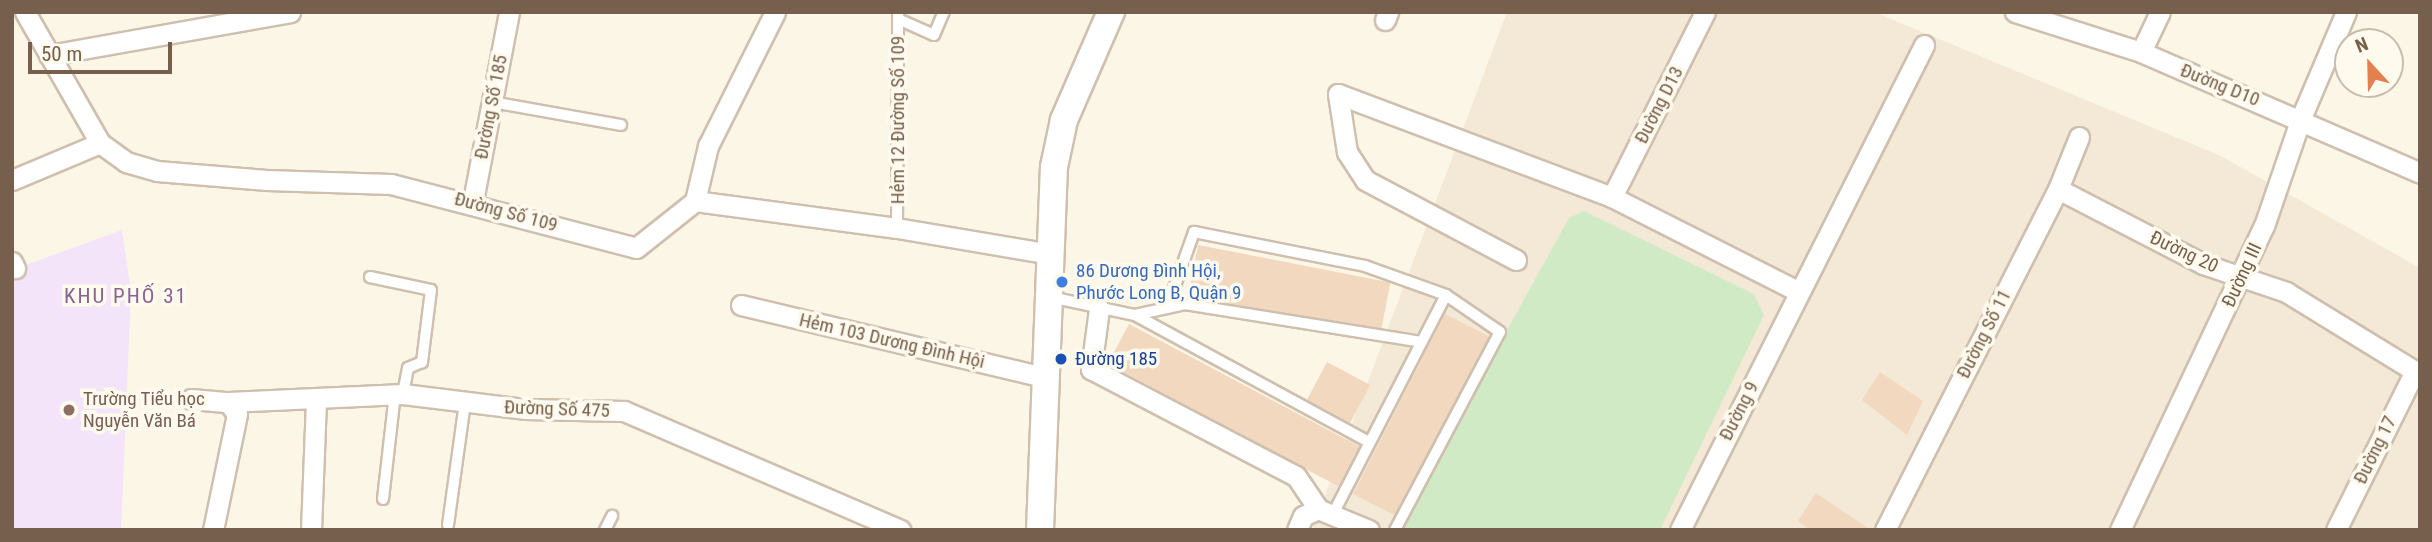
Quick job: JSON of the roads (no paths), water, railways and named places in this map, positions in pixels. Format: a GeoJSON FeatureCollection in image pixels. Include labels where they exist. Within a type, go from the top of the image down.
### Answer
{"type":"FeatureCollection","features":[{"type":"Feature","properties":{"kind":"street","name":"Đường Số 109"},"geometry":{"type":"LineString","coordinates":[[25,12],[100,143],[126,162],[157,171],[267,180],[391,184],[473,201],[636,248],[695,201]]}},
{"type":"Feature","properties":{"kind":"street"},"geometry":{"type":"LineString","coordinates":[[49,55],[290,12]]}},
{"type":"Feature","properties":{"kind":"street","name":"Đường Số 185"},"geometry":{"type":"LineString","coordinates":[[473,201],[509,12]]}},
{"type":"Feature","properties":{"kind":"street"},"geometry":{"type":"LineString","coordinates":[[775,12],[708,146],[695,201],[897,228],[1050,254]]}},
{"type":"Feature","properties":{"kind":"street"},"geometry":{"type":"LineString","coordinates":[[1040,530],[1054,167],[1064,120],[1111,12]]}},
{"type":"Feature","properties":{"kind":"street","name":"Đường D13"},"geometry":{"type":"LineString","coordinates":[[1612,197],[1705,12]]}},
{"type":"Feature","properties":{"kind":"street","name":"Đường D10"},"geometry":{"type":"LineString","coordinates":[[2015,12],[2141,52],[2301,118],[2420,173]]}},
{"type":"Feature","properties":{"kind":"street"},"geometry":{"type":"LineString","coordinates":[[2141,52],[2160,12]]}},
{"type":"Feature","properties":{"kind":"street","name":"Đường III"},"geometry":{"type":"LineString","coordinates":[[2120,530],[2242,277],[2301,118],[2346,12]]}},
{"type":"Feature","properties":{"kind":"street","name":"Đường 9"},"geometry":{"type":"LineString","coordinates":[[1679,530],[1924,45]]}},
{"type":"Feature","properties":{"kind":"street"},"geometry":{"type":"LineString","coordinates":[[1516,260],[1365,180],[1347,152],[1338,94],[1612,197],[1799,292]]}},
{"type":"Feature","properties":{"kind":"street","name":"Đường Số 11"},"geometry":{"type":"LineString","coordinates":[[1885,530],[2058,189],[2079,137]]}},
{"type":"Feature","properties":{"kind":"street"},"geometry":{"type":"LineString","coordinates":[[12,180],[100,143]]}},
{"type":"Feature","properties":{"kind":"street","name":"Đường 20"},"geometry":{"type":"LineString","coordinates":[[2058,189],[2203,264],[2286,292],[2417,373]]}},
{"type":"Feature","properties":{"kind":"street","name":"Hẻm 103 Dương Đình Hội"},"geometry":{"type":"LineString","coordinates":[[741,305],[1044,377]]}},
{"type":"Feature","properties":{"kind":"street"},"geometry":{"type":"LineString","coordinates":[[1099,309],[1091,369],[1296,476],[1326,511],[1369,530]]}},
{"type":"Feature","properties":{"kind":"street","name":"Đường 17"},"geometry":{"type":"LineString","coordinates":[[2336,530],[2417,373]]}},
{"type":"Feature","properties":{"kind":"street","name":"Đường Số 475"},"geometry":{"type":"LineString","coordinates":[[191,399],[228,402],[399,394],[465,403],[624,411],[900,530]]}},
{"type":"Feature","properties":{"kind":"street"},"geometry":{"type":"LineString","coordinates":[[311,530],[316,398]]}},
{"type":"Feature","properties":{"kind":"street"},"geometry":{"type":"LineString","coordinates":[[213,530],[237,414],[228,402]]}},
{"type":"Feature","properties":{"kind":"street"},"geometry":{"type":"LineString","coordinates":[[1297,530],[1303,516],[1326,511]]}},
{"type":"Feature","properties":{"kind":"lane"},"geometry":{"type":"LineString","coordinates":[[898,15],[934,35],[944,12]]}},
{"type":"Feature","properties":{"kind":"lane","name":"Hẻm 12 Đường Số 109"},"geometry":{"type":"LineString","coordinates":[[897,228],[898,15]]}},
{"type":"Feature","properties":{"kind":"lane"},"geometry":{"type":"LineString","coordinates":[[492,103],[621,125]]}},
{"type":"Feature","properties":{"kind":"lane"},"geometry":{"type":"LineString","coordinates":[[1167,307],[1194,232],[1365,266],[1446,295],[1500,332],[1395,530]]}},
{"type":"Feature","properties":{"kind":"lane"},"geometry":{"type":"LineString","coordinates":[[370,277],[431,290],[422,362],[408,368],[399,394],[383,499]]}},
{"type":"Feature","properties":{"kind":"lane"},"geometry":{"type":"LineString","coordinates":[[1326,511],[1369,442],[1446,295]]}},
{"type":"Feature","properties":{"kind":"lane"},"geometry":{"type":"LineString","coordinates":[[1049,297],[1135,315],[1369,442]]}},
{"type":"Feature","properties":{"kind":"lane"},"geometry":{"type":"LineString","coordinates":[[1135,315],[1185,304],[1421,342]]}},
{"type":"Feature","properties":{"kind":"lane"},"geometry":{"type":"LineString","coordinates":[[448,525],[465,403]]}},
{"type":"Feature","properties":{"kind":"lane"},"geometry":{"type":"LineString","coordinates":[[605,530],[612,516]]}},
{"type":"Feature","properties":{"kind":"place","name":"86 Dương Đình Hội, Phước Long B, Quận 9"},"geometry":{"type":"Point","coordinates":[1062,282]}},
{"type":"Feature","properties":{"kind":"place","name":"Đường 185"},"geometry":{"type":"Point","coordinates":[1061,359]}},
{"type":"Feature","properties":{"kind":"place","name":"Trường Tiểu học Nguyễn Văn Bá"},"geometry":{"type":"Point","coordinates":[69,410]}},
{"type":"Feature","properties":{"kind":"district","name":"KHU PHỐ 31"},"geometry":{"type":"Point","coordinates":[126,296]}}]}
